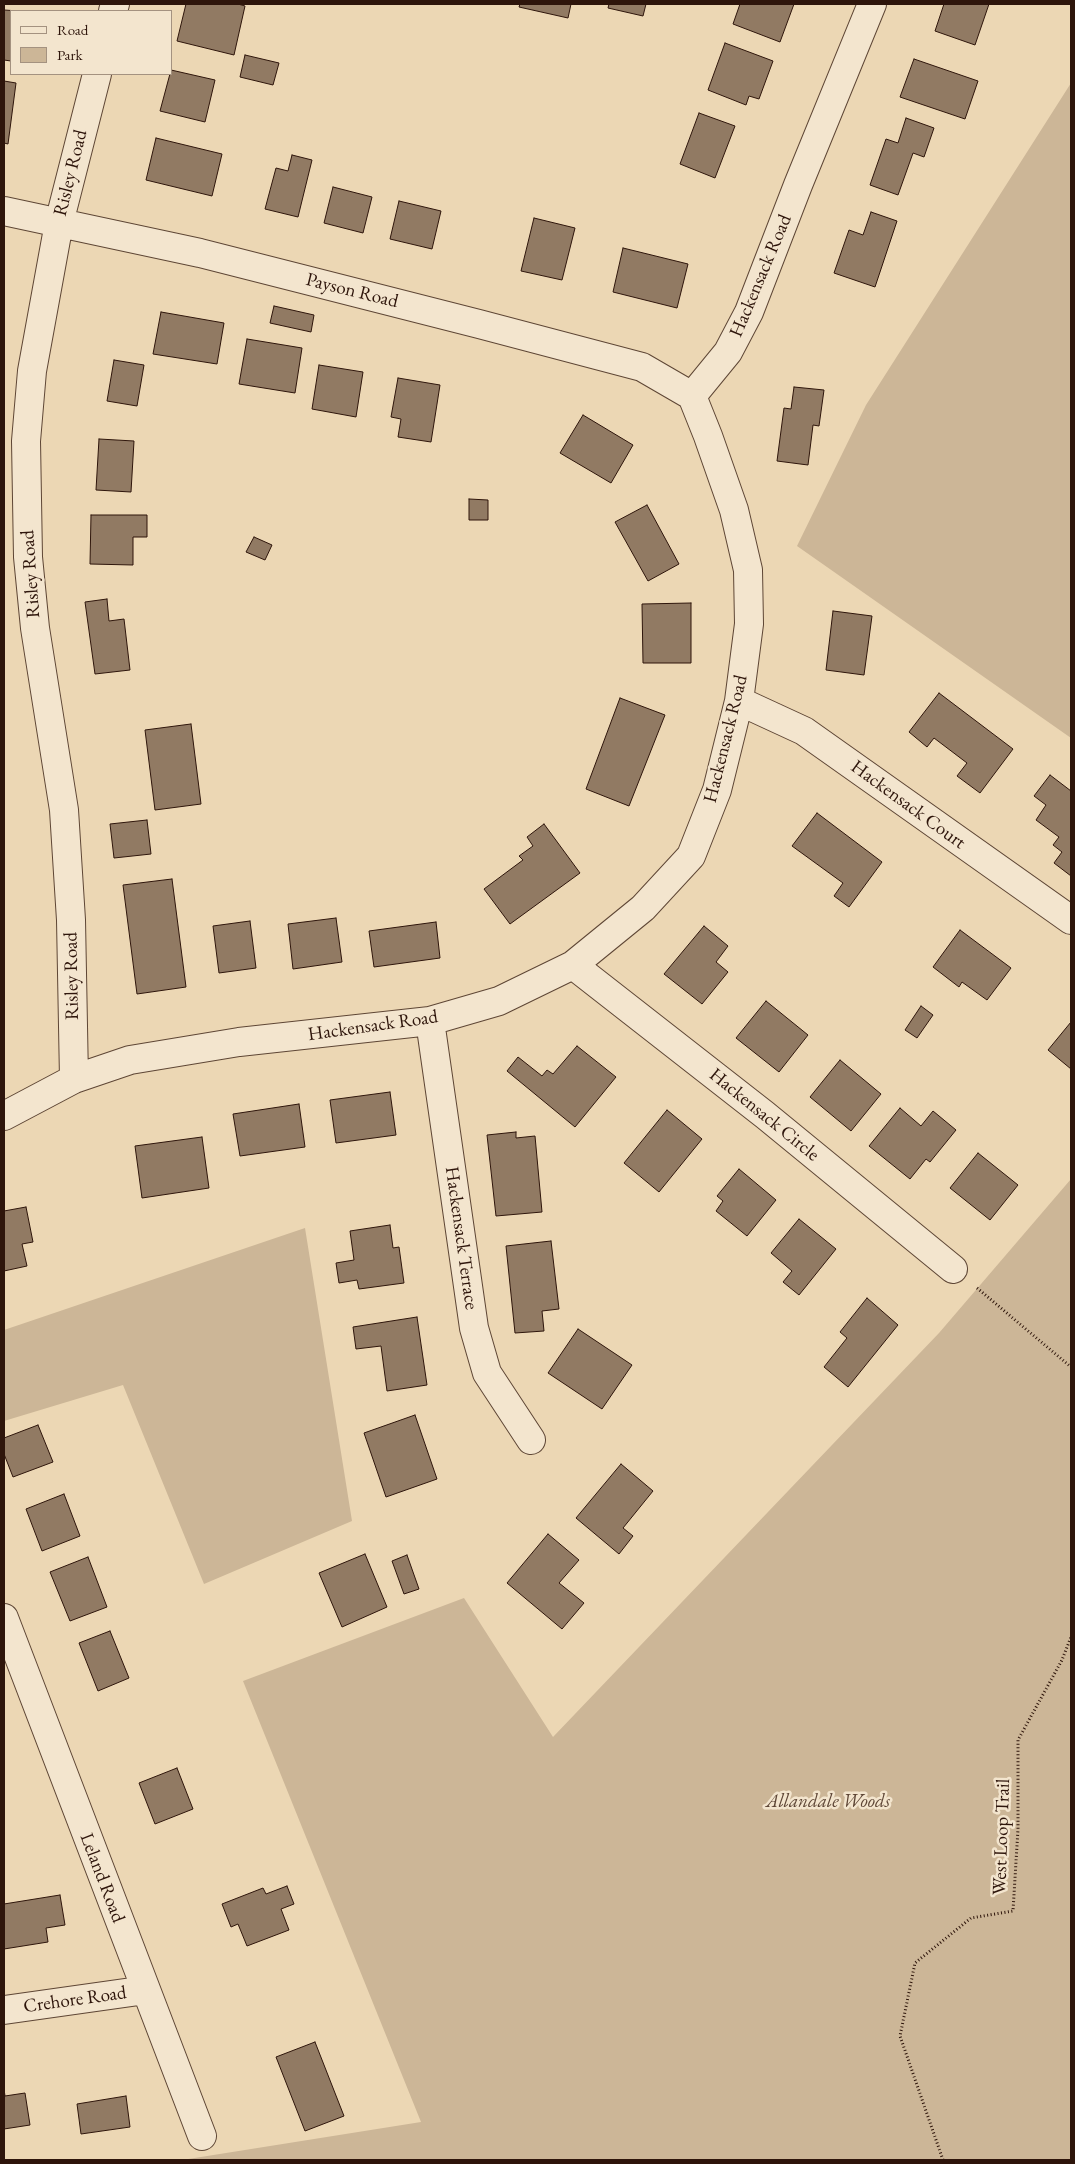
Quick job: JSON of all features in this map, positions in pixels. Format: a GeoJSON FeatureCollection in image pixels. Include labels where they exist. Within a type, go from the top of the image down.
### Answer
{"type":"FeatureCollection","features":[{"type":"Feature","properties":{"kind":"street","name":"Hackensack Road"},"geometry":{"type":"LineString","coordinates":[[4,1116],[74,1078],[130,1060],[212,1046],[430,1021],[499,1001],[573,964],[643,908],[691,856],[717,790],[739,701],[749,624],[748,570],[734,510],[692,396],[728,352],[749,312],[798,184],[872,4]]}},
{"type":"Feature","properties":{"kind":"street","name":"Risley Road"},"geometry":{"type":"LineString","coordinates":[[74,1078],[71,920],[64,810],[35,628],[28,547],[26,441],[32,370],[59,223],[97,75]]}},
{"type":"Feature","properties":{"kind":"street","name":"Payson Road"},"geometry":{"type":"LineString","coordinates":[[4,211],[210,255],[470,321],[642,368],[692,396]]}},
{"type":"Feature","properties":{"kind":"street","name":"Hackensack Court"},"geometry":{"type":"LineString","coordinates":[[739,701],[804,731],[1071,920]]}},
{"type":"Feature","properties":{"kind":"street","name":"Hackensack Circle"},"geometry":{"type":"LineString","coordinates":[[573,964],[765,1115],[953,1269]]}},
{"type":"Feature","properties":{"kind":"street","name":"Hackensack Terrace"},"geometry":{"type":"LineString","coordinates":[[430,1021],[474,1328],[488,1373],[531,1440]]}},
{"type":"Feature","properties":{"kind":"street","name":"Leland Road"},"geometry":{"type":"LineString","coordinates":[[4,1618],[202,2136]]}},
{"type":"Feature","properties":{"kind":"street","name":"Crehore Road"},"geometry":{"type":"LineString","coordinates":[[4,2010],[146,1990]]}},
{"type":"Feature","properties":{"kind":"path"},"geometry":{"type":"LineString","coordinates":[[953,1269],[1071,1367]]}},
{"type":"Feature","properties":{"kind":"path","name":"West Loop Trail"},"geometry":{"type":"LineString","coordinates":[[943,2160],[900,2036],[915,1963],[970,1918],[1013,1911],[1018,1829],[1018,1740],[1062,1660],[1071,1637]]}},
{"type":"Feature","properties":{"kind":"green space"},"geometry":{"type":"Polygon","coordinates":[[[1071,83],[1071,738],[797,546],[866,405],[1071,83]]]}},
{"type":"Feature","properties":{"kind":"green space","name":"Allandale Woods"},"geometry":{"type":"Polygon","coordinates":[[[1071,1179],[1071,2160],[182,2160],[421,2122],[243,1681],[464,1598],[553,1737],[939,1333],[1071,1179]]]}},
{"type":"Feature","properties":{"kind":"green space"},"geometry":{"type":"Polygon","coordinates":[[[305,1228],[352,1521],[204,1584],[123,1385],[4,1421],[4,1330],[305,1228]]]}},
{"type":"Feature","properties":{"kind":"building"},"geometry":{"type":"Polygon","coordinates":[[[186,4],[238,4],[245,6],[234,55],[177,41],[186,4]]]}},
{"type":"Feature","properties":{"kind":"building"},"geometry":{"type":"Polygon","coordinates":[[[520,4],[571,4],[568,18],[519,7],[520,4]]]}},
{"type":"Feature","properties":{"kind":"building"},"geometry":{"type":"Polygon","coordinates":[[[609,4],[646,4],[643,16],[608,8],[609,4]]]}},
{"type":"Feature","properties":{"kind":"building"},"geometry":{"type":"Polygon","coordinates":[[[740,4],[794,4],[780,42],[733,24],[740,4]]]}},
{"type":"Feature","properties":{"kind":"building"},"geometry":{"type":"Polygon","coordinates":[[[944,4],[989,4],[975,45],[935,31],[944,4]]]}},
{"type":"Feature","properties":{"kind":"building"},"geometry":{"type":"Polygon","coordinates":[[[4,10],[10,10],[10,61],[4,60],[4,10]]]}},
{"type":"Feature","properties":{"kind":"building"},"geometry":{"type":"Polygon","coordinates":[[[725,43],[773,61],[759,99],[749,96],[746,105],[708,90],[725,43]]]}},
{"type":"Feature","properties":{"kind":"building"},"geometry":{"type":"Polygon","coordinates":[[[245,55],[279,63],[273,85],[240,77],[245,55]]]}},
{"type":"Feature","properties":{"kind":"building"},"geometry":{"type":"Polygon","coordinates":[[[914,59],[978,81],[965,119],[900,97],[914,59]]]}},
{"type":"Feature","properties":{"kind":"building"},"geometry":{"type":"Polygon","coordinates":[[[172,70],[215,80],[205,122],[160,111],[172,70]]]}},
{"type":"Feature","properties":{"kind":"building"},"geometry":{"type":"Polygon","coordinates":[[[4,81],[16,83],[8,144],[4,143],[4,81]]]}},
{"type":"Feature","properties":{"kind":"building"},"geometry":{"type":"Polygon","coordinates":[[[699,113],[735,126],[715,178],[680,164],[699,113]]]}},
{"type":"Feature","properties":{"kind":"building"},"geometry":{"type":"Polygon","coordinates":[[[906,118],[934,128],[924,157],[913,153],[898,195],[870,185],[886,139],[898,143],[906,118]]]}},
{"type":"Feature","properties":{"kind":"building"},"geometry":{"type":"Polygon","coordinates":[[[156,138],[222,154],[212,196],[146,180],[156,138]]]}},
{"type":"Feature","properties":{"kind":"building"},"geometry":{"type":"Polygon","coordinates":[[[292,155],[312,160],[298,217],[265,209],[276,168],[288,171],[292,155]]]}},
{"type":"Feature","properties":{"kind":"building"},"geometry":{"type":"Polygon","coordinates":[[[333,187],[372,197],[363,233],[324,223],[333,187]]]}},
{"type":"Feature","properties":{"kind":"building"},"geometry":{"type":"Polygon","coordinates":[[[399,201],[441,211],[432,249],[390,239],[399,201]]]}},
{"type":"Feature","properties":{"kind":"building"},"geometry":{"type":"Polygon","coordinates":[[[871,212],[897,221],[875,287],[834,273],[849,230],[863,235],[871,212]]]}},
{"type":"Feature","properties":{"kind":"building"},"geometry":{"type":"Polygon","coordinates":[[[534,218],[575,228],[562,280],[521,271],[534,218]]]}},
{"type":"Feature","properties":{"kind":"building"},"geometry":{"type":"Polygon","coordinates":[[[623,248],[688,264],[677,308],[613,292],[623,248]]]}},
{"type":"Feature","properties":{"kind":"building"},"geometry":{"type":"Polygon","coordinates":[[[274,306],[314,315],[311,332],[270,323],[274,306]]]}},
{"type":"Feature","properties":{"kind":"building"},"geometry":{"type":"Polygon","coordinates":[[[161,312],[224,323],[217,364],[153,354],[161,312]]]}},
{"type":"Feature","properties":{"kind":"building"},"geometry":{"type":"Polygon","coordinates":[[[247,339],[302,348],[295,393],[239,384],[247,339]]]}},
{"type":"Feature","properties":{"kind":"building"},"geometry":{"type":"Polygon","coordinates":[[[114,360],[144,365],[137,406],[107,401],[114,360]]]}},
{"type":"Feature","properties":{"kind":"building"},"geometry":{"type":"Polygon","coordinates":[[[319,365],[363,372],[356,417],[312,409],[319,365]]]}},
{"type":"Feature","properties":{"kind":"building"},"geometry":{"type":"Polygon","coordinates":[[[398,378],[440,385],[431,442],[398,437],[401,419],[391,417],[398,378]]]}},
{"type":"Feature","properties":{"kind":"building"},"geometry":{"type":"Polygon","coordinates":[[[794,387],[824,390],[819,426],[813,425],[808,465],[777,461],[784,408],[791,409],[794,387]]]}},
{"type":"Feature","properties":{"kind":"building"},"geometry":{"type":"Polygon","coordinates":[[[583,415],[633,445],[611,483],[560,453],[583,415]]]}},
{"type":"Feature","properties":{"kind":"building"},"geometry":{"type":"Polygon","coordinates":[[[99,439],[134,441],[131,492],[96,490],[99,439]]]}},
{"type":"Feature","properties":{"kind":"building"},"geometry":{"type":"Polygon","coordinates":[[[469,499],[488,500],[488,520],[469,520],[469,499]]]}},
{"type":"Feature","properties":{"kind":"building"},"geometry":{"type":"Polygon","coordinates":[[[647,505],[679,564],[648,581],[615,522],[647,505]]]}},
{"type":"Feature","properties":{"kind":"building"},"geometry":{"type":"Polygon","coordinates":[[[91,515],[147,515],[147,537],[133,537],[133,565],[90,564],[91,515]]]}},
{"type":"Feature","properties":{"kind":"building"},"geometry":{"type":"Polygon","coordinates":[[[254,537],[272,545],[265,560],[246,552],[254,537]]]}},
{"type":"Feature","properties":{"kind":"building"},"geometry":{"type":"Polygon","coordinates":[[[107,599],[109,621],[124,619],[130,670],[95,674],[85,602],[107,599]]]}},
{"type":"Feature","properties":{"kind":"building"},"geometry":{"type":"Polygon","coordinates":[[[691,603],[691,663],[643,663],[642,604],[691,603]]]}},
{"type":"Feature","properties":{"kind":"building"},"geometry":{"type":"Polygon","coordinates":[[[833,611],[872,616],[864,675],[826,670],[833,611]]]}},
{"type":"Feature","properties":{"kind":"building"},"geometry":{"type":"Polygon","coordinates":[[[939,693],[1013,749],[980,793],[957,776],[967,763],[934,738],[927,747],[909,732],[939,693]]]}},
{"type":"Feature","properties":{"kind":"building"},"geometry":{"type":"Polygon","coordinates":[[[620,698],[665,715],[629,806],[586,789],[620,698]]]}},
{"type":"Feature","properties":{"kind":"building"},"geometry":{"type":"Polygon","coordinates":[[[191,724],[201,804],[155,810],[145,730],[191,724]]]}},
{"type":"Feature","properties":{"kind":"building"},"geometry":{"type":"Polygon","coordinates":[[[1050,775],[1071,791],[1071,876],[1054,863],[1062,852],[1053,845],[1059,837],[1036,820],[1046,805],[1034,796],[1050,775]]]}},
{"type":"Feature","properties":{"kind":"building"},"geometry":{"type":"Polygon","coordinates":[[[817,813],[882,862],[849,907],[834,896],[843,883],[792,846],[817,813]]]}},
{"type":"Feature","properties":{"kind":"building"},"geometry":{"type":"Polygon","coordinates":[[[147,820],[151,854],[114,858],[110,824],[147,820]]]}},
{"type":"Feature","properties":{"kind":"building"},"geometry":{"type":"Polygon","coordinates":[[[544,824],[580,873],[510,924],[484,889],[523,860],[519,856],[533,846],[527,837],[544,824]]]}},
{"type":"Feature","properties":{"kind":"building"},"geometry":{"type":"Polygon","coordinates":[[[172,879],[186,987],[137,994],[123,885],[172,879]]]}},
{"type":"Feature","properties":{"kind":"building"},"geometry":{"type":"Polygon","coordinates":[[[336,918],[342,962],[293,969],[288,924],[336,918]]]}},
{"type":"Feature","properties":{"kind":"building"},"geometry":{"type":"Polygon","coordinates":[[[250,921],[256,968],[219,973],[213,926],[250,921]]]}},
{"type":"Feature","properties":{"kind":"building"},"geometry":{"type":"Polygon","coordinates":[[[436,922],[440,958],[374,967],[369,931],[436,922]]]}},
{"type":"Feature","properties":{"kind":"building"},"geometry":{"type":"Polygon","coordinates":[[[704,926],[728,946],[716,962],[728,972],[702,1004],[664,974],[704,926]]]}},
{"type":"Feature","properties":{"kind":"building"},"geometry":{"type":"Polygon","coordinates":[[[960,930],[1011,968],[987,1000],[962,982],[959,987],[933,967],[960,930]]]}},
{"type":"Feature","properties":{"kind":"building"},"geometry":{"type":"Polygon","coordinates":[[[766,1001],[808,1035],[779,1072],[736,1038],[766,1001]]]}},
{"type":"Feature","properties":{"kind":"building"},"geometry":{"type":"Polygon","coordinates":[[[921,1006],[933,1015],[917,1038],[905,1030],[921,1006]]]}},
{"type":"Feature","properties":{"kind":"building"},"geometry":{"type":"Polygon","coordinates":[[[1071,1022],[1071,1069],[1048,1050],[1071,1022]]]}},
{"type":"Feature","properties":{"kind":"building"},"geometry":{"type":"Polygon","coordinates":[[[577,1046],[616,1077],[575,1127],[507,1071],[518,1057],[542,1076],[547,1070],[553,1074],[577,1046]]]}},
{"type":"Feature","properties":{"kind":"building"},"geometry":{"type":"Polygon","coordinates":[[[840,1060],[881,1094],[851,1131],[810,1097],[840,1060]]]}},
{"type":"Feature","properties":{"kind":"building"},"geometry":{"type":"Polygon","coordinates":[[[390,1092],[396,1135],[336,1143],[330,1100],[390,1092]]]}},
{"type":"Feature","properties":{"kind":"building"},"geometry":{"type":"Polygon","coordinates":[[[299,1104],[305,1147],[240,1156],[233,1114],[299,1104]]]}},
{"type":"Feature","properties":{"kind":"building"},"geometry":{"type":"Polygon","coordinates":[[[900,1108],[921,1126],[933,1111],[956,1130],[930,1162],[926,1159],[910,1179],[869,1146],[900,1108]]]}},
{"type":"Feature","properties":{"kind":"building"},"geometry":{"type":"Polygon","coordinates":[[[667,1110],[702,1139],[659,1192],[624,1163],[667,1110]]]}},
{"type":"Feature","properties":{"kind":"building"},"geometry":{"type":"Polygon","coordinates":[[[516,1132],[516,1138],[535,1136],[542,1212],[496,1216],[487,1135],[516,1132]]]}},
{"type":"Feature","properties":{"kind":"building"},"geometry":{"type":"Polygon","coordinates":[[[202,1137],[209,1188],[142,1198],[135,1146],[202,1137]]]}},
{"type":"Feature","properties":{"kind":"building"},"geometry":{"type":"Polygon","coordinates":[[[978,1153],[1018,1185],[990,1220],[950,1188],[978,1153]]]}},
{"type":"Feature","properties":{"kind":"building"},"geometry":{"type":"Polygon","coordinates":[[[739,1169],[776,1200],[747,1236],[716,1211],[723,1201],[717,1196],[739,1169]]]}},
{"type":"Feature","properties":{"kind":"building"},"geometry":{"type":"Polygon","coordinates":[[[26,1207],[33,1242],[22,1244],[27,1266],[4,1271],[4,1211],[26,1207]]]}},
{"type":"Feature","properties":{"kind":"building"},"geometry":{"type":"Polygon","coordinates":[[[799,1219],[836,1249],[799,1295],[783,1282],[792,1271],[771,1253],[799,1219]]]}},
{"type":"Feature","properties":{"kind":"building"},"geometry":{"type":"Polygon","coordinates":[[[390,1225],[393,1248],[399,1247],[404,1283],[359,1289],[357,1280],[339,1283],[336,1263],[354,1260],[350,1231],[390,1225]]]}},
{"type":"Feature","properties":{"kind":"building"},"geometry":{"type":"Polygon","coordinates":[[[551,1241],[559,1309],[542,1311],[544,1331],[515,1333],[506,1246],[551,1241]]]}},
{"type":"Feature","properties":{"kind":"building"},"geometry":{"type":"Polygon","coordinates":[[[867,1298],[898,1325],[848,1387],[824,1367],[847,1338],[840,1332],[867,1298]]]}},
{"type":"Feature","properties":{"kind":"building"},"geometry":{"type":"Polygon","coordinates":[[[417,1317],[427,1385],[387,1391],[381,1346],[356,1349],[353,1327],[417,1317]]]}},
{"type":"Feature","properties":{"kind":"building"},"geometry":{"type":"Polygon","coordinates":[[[578,1329],[632,1365],[602,1409],[548,1373],[578,1329]]]}},
{"type":"Feature","properties":{"kind":"building"},"geometry":{"type":"Polygon","coordinates":[[[415,1415],[437,1479],[386,1497],[364,1433],[415,1415]]]}},
{"type":"Feature","properties":{"kind":"building"},"geometry":{"type":"Polygon","coordinates":[[[38,1425],[53,1462],[13,1477],[4,1454],[4,1438],[38,1425]]]}},
{"type":"Feature","properties":{"kind":"building"},"geometry":{"type":"Polygon","coordinates":[[[621,1464],[653,1491],[623,1528],[633,1536],[619,1554],[576,1518],[621,1464]]]}},
{"type":"Feature","properties":{"kind":"building"},"geometry":{"type":"Polygon","coordinates":[[[64,1494],[80,1536],[42,1551],[26,1509],[64,1494]]]}},
{"type":"Feature","properties":{"kind":"building"},"geometry":{"type":"Polygon","coordinates":[[[548,1534],[579,1560],[559,1583],[584,1603],[562,1629],[507,1583],[548,1534]]]}},
{"type":"Feature","properties":{"kind":"building"},"geometry":{"type":"Polygon","coordinates":[[[365,1554],[387,1607],[342,1627],[319,1573],[365,1554]]]}},
{"type":"Feature","properties":{"kind":"building"},"geometry":{"type":"Polygon","coordinates":[[[407,1555],[419,1589],[404,1594],[392,1561],[407,1555]]]}},
{"type":"Feature","properties":{"kind":"building"},"geometry":{"type":"Polygon","coordinates":[[[88,1557],[107,1607],[70,1621],[50,1572],[88,1557]]]}},
{"type":"Feature","properties":{"kind":"building"},"geometry":{"type":"Polygon","coordinates":[[[110,1631],[129,1678],[98,1691],[79,1643],[110,1631]]]}},
{"type":"Feature","properties":{"kind":"building"},"geometry":{"type":"Polygon","coordinates":[[[177,1768],[193,1809],[155,1824],[139,1783],[177,1768]]]}},
{"type":"Feature","properties":{"kind":"building"},"geometry":{"type":"Polygon","coordinates":[[[287,1886],[294,1904],[281,1909],[289,1930],[247,1946],[238,1924],[231,1927],[222,1904],[263,1888],[266,1894],[287,1886]]]}},
{"type":"Feature","properties":{"kind":"building"},"geometry":{"type":"Polygon","coordinates":[[[60,1895],[65,1925],[46,1928],[48,1942],[4,1949],[4,1904],[60,1895]]]}},
{"type":"Feature","properties":{"kind":"building"},"geometry":{"type":"Polygon","coordinates":[[[315,2042],[344,2116],[305,2131],[276,2057],[315,2042]]]}},
{"type":"Feature","properties":{"kind":"building"},"geometry":{"type":"Polygon","coordinates":[[[4,2089],[5,2096],[25,2093],[30,2125],[4,2129],[4,2089]]]}},
{"type":"Feature","properties":{"kind":"building"},"geometry":{"type":"Polygon","coordinates":[[[126,2096],[130,2127],[81,2134],[77,2104],[126,2096]]]}}]}
